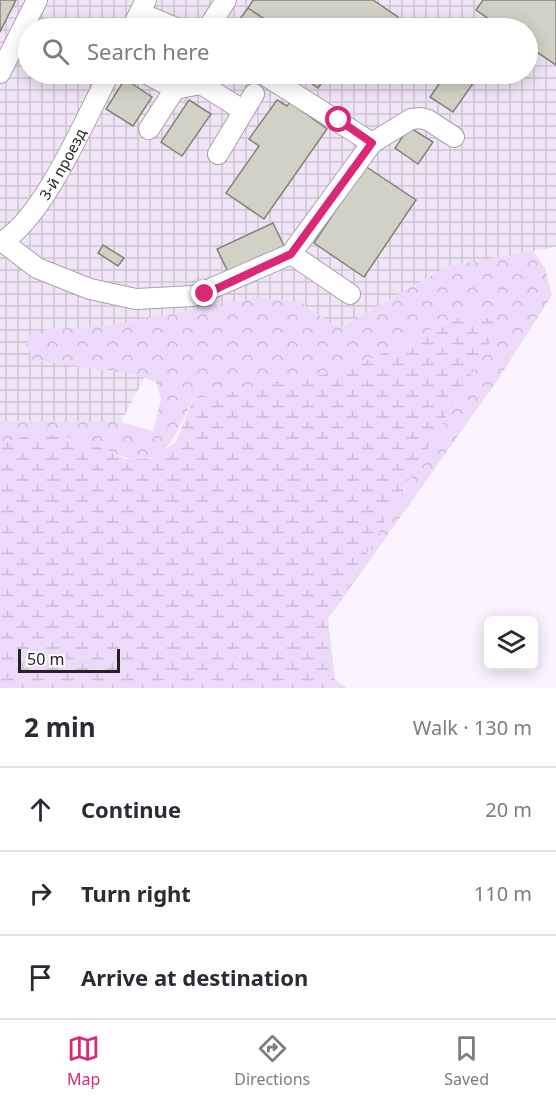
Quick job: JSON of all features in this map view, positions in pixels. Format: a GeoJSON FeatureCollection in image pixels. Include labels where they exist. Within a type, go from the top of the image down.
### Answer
{"type":"FeatureCollection","features":[{"type":"Feature","properties":{"kind":"street"},"geometry":{"type":"LineString","coordinates":[[30,18],[37,0]]}},
{"type":"Feature","properties":{"kind":"street"},"geometry":{"type":"LineString","coordinates":[[214,18],[226,0]]}},
{"type":"Feature","properties":{"kind":"street"},"geometry":{"type":"LineString","coordinates":[[0,73],[18,42]]}},
{"type":"Feature","properties":{"kind":"street","name":"3-й проезд"},"geometry":{"type":"LineString","coordinates":[[2,243],[16,233],[41,202],[104,84]]}},
{"type":"Feature","properties":{"kind":"street"},"geometry":{"type":"LineString","coordinates":[[166,84],[175,89]]}},
{"type":"Feature","properties":{"kind":"street"},"geometry":{"type":"LineString","coordinates":[[149,129],[175,89],[190,84]]}},
{"type":"Feature","properties":{"kind":"street"},"geometry":{"type":"LineString","coordinates":[[214,84],[249,102],[218,154]]}},
{"type":"Feature","properties":{"kind":"street"},"geometry":{"type":"LineString","coordinates":[[279,84],[372,143]]}},
{"type":"Feature","properties":{"kind":"street"},"geometry":{"type":"LineString","coordinates":[[2,243],[23,259],[62,280],[118,296],[156,300],[205,294],[291,254],[372,143],[411,119],[420,118],[428,120],[454,137]]}},
{"type":"Feature","properties":{"kind":"street"},"geometry":{"type":"LineString","coordinates":[[291,254],[350,294]]}},
{"type":"Feature","properties":{"kind":"shaded area"},"geometry":{"type":"Polygon","coordinates":[[[0,0],[556,0],[556,247],[448,266],[316,341],[179,313],[121,422],[0,421],[0,0]]]}},
{"type":"Feature","properties":{"kind":"green space"},"geometry":{"type":"Polygon","coordinates":[[[533,251],[545,268],[552,295],[497,381],[328,619],[502,322],[468,313],[347,370],[193,399],[171,441],[154,457],[127,458],[108,451],[106,454],[0,456],[0,421],[121,422],[153,431],[161,399],[156,382],[133,374],[33,360],[26,344],[29,335],[50,328],[99,327],[261,297],[301,303],[339,328],[448,266],[533,251]]]}},
{"type":"Feature","properties":{"kind":"green space"},"geometry":{"type":"Polygon","coordinates":[[[468,313],[502,322],[328,619],[335,680],[347,688],[0,688],[0,443],[30,435],[62,435],[92,444],[125,459],[150,459],[176,442],[193,399],[347,370],[468,313]]]}},
{"type":"Feature","properties":{"kind":"building"},"geometry":{"type":"Polygon","coordinates":[[[0,0],[16,0],[0,32],[0,0]]]}},
{"type":"Feature","properties":{"kind":"building"},"geometry":{"type":"Polygon","coordinates":[[[253,0],[373,0],[398,17],[263,18],[248,8],[253,0]]]}},
{"type":"Feature","properties":{"kind":"building"},"geometry":{"type":"Polygon","coordinates":[[[483,0],[556,0],[556,65],[538,53],[538,18],[488,18],[476,10],[483,0]]]}},
{"type":"Feature","properties":{"kind":"building"},"geometry":{"type":"Polygon","coordinates":[[[248,8],[263,18],[240,18],[248,8]]]}},
{"type":"Feature","properties":{"kind":"building"},"geometry":{"type":"Polygon","coordinates":[[[122,84],[132,84],[152,97],[133,126],[106,109],[122,84]]]}},
{"type":"Feature","properties":{"kind":"building"},"geometry":{"type":"Polygon","coordinates":[[[439,84],[473,84],[453,112],[430,97],[439,84]]]}},
{"type":"Feature","properties":{"kind":"building"},"geometry":{"type":"Polygon","coordinates":[[[189,100],[211,114],[182,156],[161,142],[189,100]]]}},
{"type":"Feature","properties":{"kind":"building"},"geometry":{"type":"Polygon","coordinates":[[[277,100],[287,106],[290,102],[327,129],[264,219],[226,193],[259,146],[249,139],[277,100]]]}},
{"type":"Feature","properties":{"kind":"building"},"geometry":{"type":"Polygon","coordinates":[[[409,127],[433,142],[418,164],[395,148],[409,127]]]}},
{"type":"Feature","properties":{"kind":"building"},"geometry":{"type":"Polygon","coordinates":[[[365,166],[416,200],[364,277],[314,243],[365,166]]]}},
{"type":"Feature","properties":{"kind":"building"},"geometry":{"type":"Polygon","coordinates":[[[273,223],[284,246],[228,272],[217,249],[273,223]]]}},
{"type":"Feature","properties":{"kind":"building"},"geometry":{"type":"Polygon","coordinates":[[[103,245],[124,258],[118,266],[98,253],[103,245]]]}},
{"type":"Feature","properties":{"kind":"route"},"geometry":{"type":"LineString","coordinates":[[205,294],[291,254],[372,143],[339,120]]}}]}
